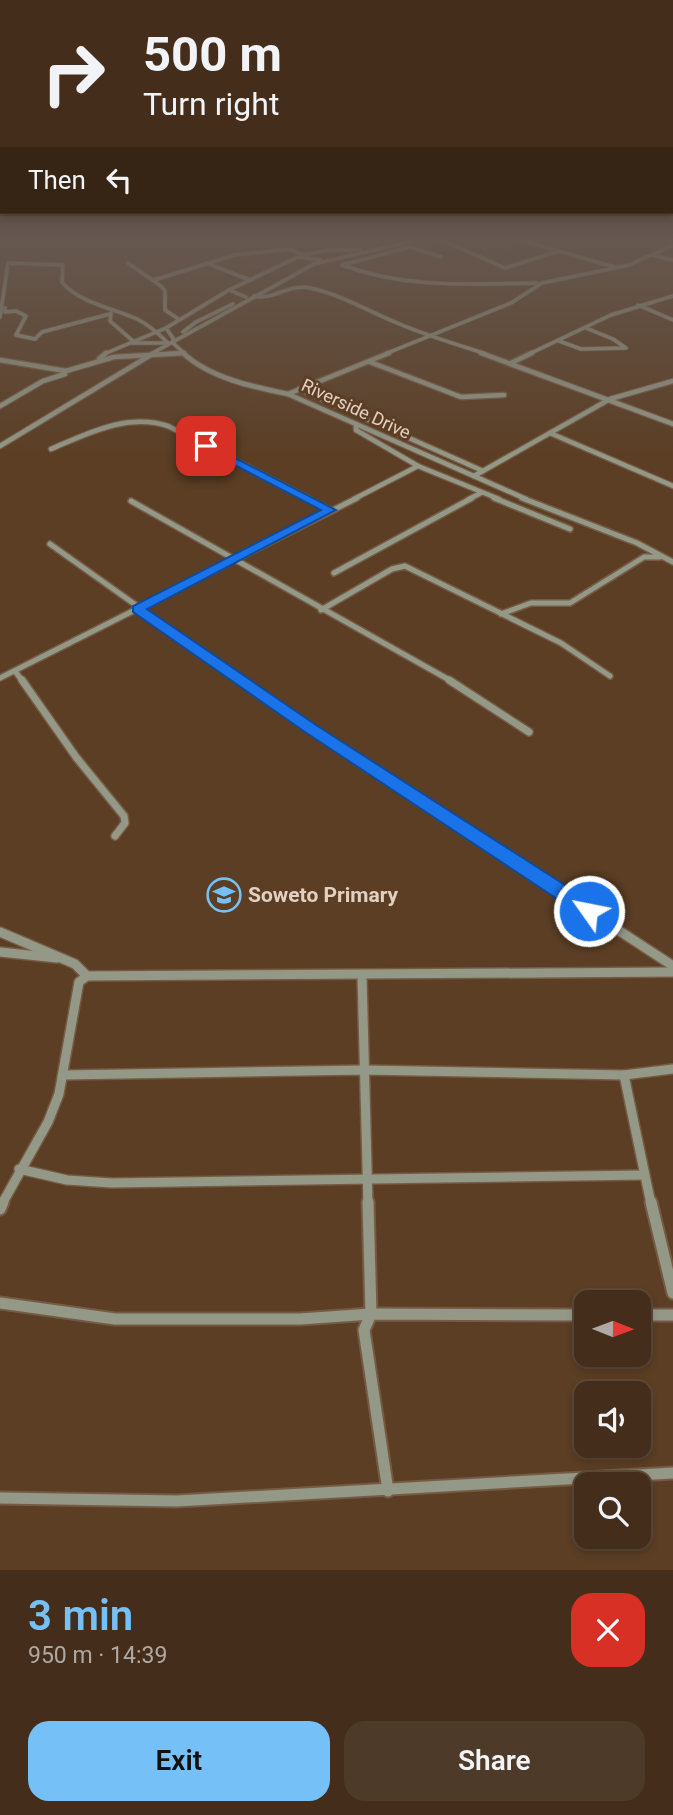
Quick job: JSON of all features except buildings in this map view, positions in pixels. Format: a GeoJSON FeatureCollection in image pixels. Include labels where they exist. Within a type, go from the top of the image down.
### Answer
{"type":"FeatureCollection","features":[{"type":"Feature","properties":{"kind":"street"},"geometry":{"type":"LineString","coordinates":[[19,312],[26,316],[16,335],[27,338],[36,339],[42,332],[110,314],[111,322],[130,342],[171,341],[196,322],[215,312]]}},
{"type":"Feature","properties":{"kind":"street"},"geometry":{"type":"LineString","coordinates":[[119,312],[171,341],[196,364],[237,382],[288,394]]}},
{"type":"Feature","properties":{"kind":"street"},"geometry":{"type":"LineString","coordinates":[[168,312],[177,318]]}},
{"type":"Feature","properties":{"kind":"street"},"geometry":{"type":"LineString","coordinates":[[0,406],[43,381],[79,369],[99,359],[107,351],[166,328],[189,312]]}},
{"type":"Feature","properties":{"kind":"street"},"geometry":{"type":"LineString","coordinates":[[0,446],[171,341],[227,312]]}},
{"type":"Feature","properties":{"kind":"street"},"geometry":{"type":"LineString","coordinates":[[372,312],[673,424]]}},
{"type":"Feature","properties":{"kind":"street","name":"Riverside Drive"},"geometry":{"type":"LineString","coordinates":[[288,394],[489,312]]}},
{"type":"Feature","properties":{"kind":"street"},"geometry":{"type":"LineString","coordinates":[[511,363],[621,312]]}},
{"type":"Feature","properties":{"kind":"street"},"geometry":{"type":"LineString","coordinates":[[654,312],[673,320]]}},
{"type":"Feature","properties":{"kind":"street"},"geometry":{"type":"LineString","coordinates":[[184,315],[196,322]]}},
{"type":"Feature","properties":{"kind":"street"},"geometry":{"type":"LineString","coordinates":[[166,328],[171,341]]}},
{"type":"Feature","properties":{"kind":"street"},"geometry":{"type":"LineString","coordinates":[[559,341],[581,349],[626,348],[613,339],[586,328]]}},
{"type":"Feature","properties":{"kind":"street"},"geometry":{"type":"LineString","coordinates":[[99,359],[152,353],[184,353]]}},
{"type":"Feature","properties":{"kind":"street"},"geometry":{"type":"LineString","coordinates":[[0,360],[51,370],[79,369]]}},
{"type":"Feature","properties":{"kind":"street"},"geometry":{"type":"LineString","coordinates":[[370,361],[461,397],[504,396]]}},
{"type":"Feature","properties":{"kind":"street"},"geometry":{"type":"LineString","coordinates":[[474,476],[610,399],[673,381]]}},
{"type":"Feature","properties":{"kind":"street"},"geometry":{"type":"LineString","coordinates":[[299,389],[483,471]]}},
{"type":"Feature","properties":{"kind":"street","name":"Riverside Drive"},"geometry":{"type":"LineString","coordinates":[[288,394],[474,476],[637,543],[673,562]]}},
{"type":"Feature","properties":{"kind":"street"},"geometry":{"type":"LineString","coordinates":[[51,449],[118,425],[151,420],[330,510]]}},
{"type":"Feature","properties":{"kind":"street"},"geometry":{"type":"LineString","coordinates":[[355,425],[356,430],[418,466],[570,529]]}},
{"type":"Feature","properties":{"kind":"street"},"geometry":{"type":"LineString","coordinates":[[550,433],[673,486]]}},
{"type":"Feature","properties":{"kind":"street"},"geometry":{"type":"LineString","coordinates":[[1,675],[15,671],[235,561],[418,466]]}},
{"type":"Feature","properties":{"kind":"street"},"geometry":{"type":"LineString","coordinates":[[334,573],[481,493]]}},
{"type":"Feature","properties":{"kind":"street"},"geometry":{"type":"LineString","coordinates":[[131,501],[477,696],[529,732]]}},
{"type":"Feature","properties":{"kind":"street"},"geometry":{"type":"LineString","coordinates":[[50,544],[137,609],[310,729],[673,966]]}},
{"type":"Feature","properties":{"kind":"street"},"geometry":{"type":"LineString","coordinates":[[501,614],[531,603],[559,606],[570,603],[644,557],[666,558]]}},
{"type":"Feature","properties":{"kind":"street"},"geometry":{"type":"LineString","coordinates":[[321,610],[391,569],[405,566],[561,643],[610,676]]}},
{"type":"Feature","properties":{"kind":"street"},"geometry":{"type":"LineString","coordinates":[[15,671],[76,757],[124,816],[125,823],[115,836]]}},
{"type":"Feature","properties":{"kind":"street"},"geometry":{"type":"LineString","coordinates":[[0,932],[75,964],[87,976]]}},
{"type":"Feature","properties":{"kind":"street"},"geometry":{"type":"LineString","coordinates":[[0,952],[65,959]]}},
{"type":"Feature","properties":{"kind":"street"},"geometry":{"type":"LineString","coordinates":[[0,1209],[4,1191],[49,1121],[63,1075],[79,982],[87,976],[673,972]]}},
{"type":"Feature","properties":{"kind":"street"},"geometry":{"type":"LineString","coordinates":[[362,976],[371,1314],[364,1329],[388,1491]]}},
{"type":"Feature","properties":{"kind":"street"},"geometry":{"type":"LineString","coordinates":[[63,1075],[365,1070],[624,1075],[673,1069]]}},
{"type":"Feature","properties":{"kind":"street"},"geometry":{"type":"LineString","coordinates":[[624,1075],[644,1175],[673,1293]]}},
{"type":"Feature","properties":{"kind":"street"},"geometry":{"type":"LineString","coordinates":[[19,1169],[67,1180],[111,1183],[644,1175]]}},
{"type":"Feature","properties":{"kind":"street"},"geometry":{"type":"LineString","coordinates":[[0,1303],[114,1319],[300,1320],[371,1314],[574,1315]]}},
{"type":"Feature","properties":{"kind":"street"},"geometry":{"type":"LineString","coordinates":[[651,1315],[673,1315]]}},
{"type":"Feature","properties":{"kind":"street"},"geometry":{"type":"LineString","coordinates":[[0,1498],[177,1501],[673,1473]]}},
{"type":"Feature","properties":{"kind":"place","name":"Soweto Primary"},"geometry":{"type":"Point","coordinates":[224,895]}},
{"type":"Feature","properties":{"kind":"route"},"geometry":{"type":"LineString","coordinates":[[206,446],[330,510],[137,609],[310,729],[589,911]]}}]}
